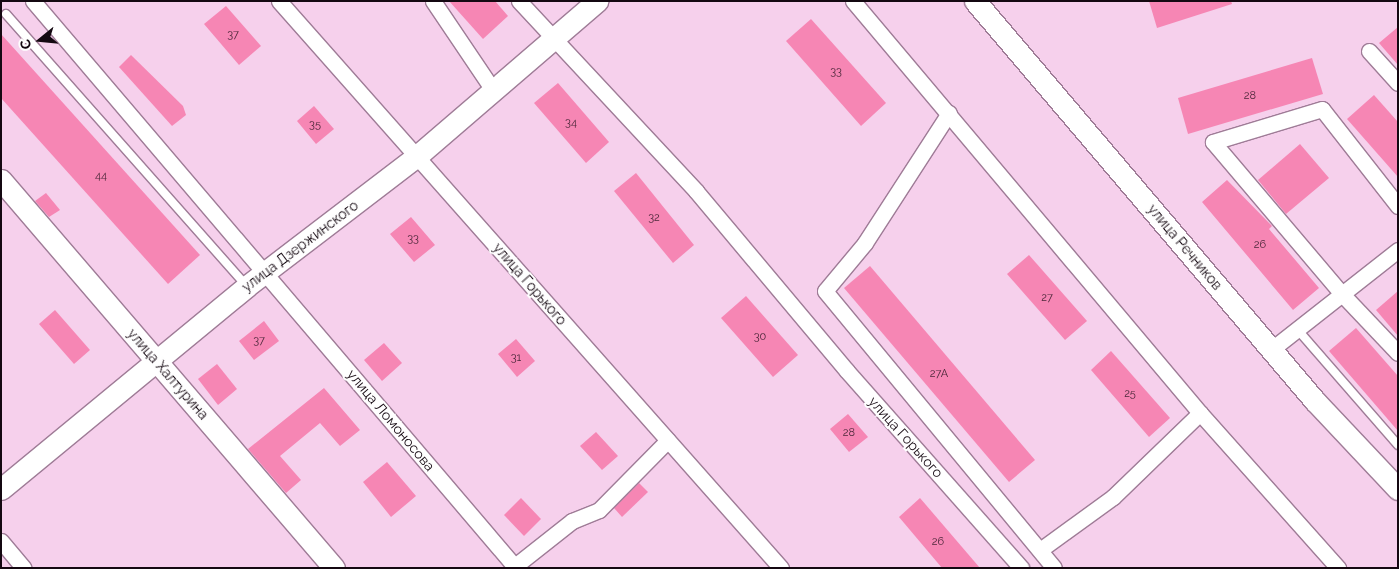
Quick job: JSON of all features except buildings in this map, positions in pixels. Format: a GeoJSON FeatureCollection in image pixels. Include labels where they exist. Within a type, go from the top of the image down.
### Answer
{"type":"FeatureCollection","features":[{"type":"Feature","properties":{"kind":"street","name":"улица Ломоносова"},"geometry":{"type":"LineString","coordinates":[[33,1],[516,567]]}},
{"type":"Feature","properties":{"kind":"street","name":"улица Горького"},"geometry":{"type":"LineString","coordinates":[[279,1],[781,568]]}},
{"type":"Feature","properties":{"kind":"street"},"geometry":{"type":"LineString","coordinates":[[433,1],[492,90]]}},
{"type":"Feature","properties":{"kind":"street","name":"улица Горького"},"geometry":{"type":"LineString","coordinates":[[519,1],[550,38],[696,191],[847,371],[1021,568]]}},
{"type":"Feature","properties":{"kind":"street","name":"улица Дзержинского"},"geometry":{"type":"LineString","coordinates":[[1,489],[156,359],[247,286],[417,156],[550,38],[597,1]]}},
{"type":"Feature","properties":{"kind":"street"},"geometry":{"type":"LineString","coordinates":[[853,1],[1200,413],[1338,568]]}},
{"type":"Feature","properties":{"kind":"street","name":"улица Речников"},"geometry":{"type":"LineString","coordinates":[[975,1],[1272,349],[1398,489]]}},
{"type":"Feature","properties":{"kind":"street"},"geometry":{"type":"LineString","coordinates":[[1369,51],[1398,83]]}},
{"type":"Feature","properties":{"kind":"street"},"geometry":{"type":"LineString","coordinates":[[1398,206],[1322,108],[1213,142],[1342,294],[1398,353]]}},
{"type":"Feature","properties":{"kind":"street"},"geometry":{"type":"LineString","coordinates":[[949,113],[865,243],[825,291],[1054,568]]}},
{"type":"Feature","properties":{"kind":"street","name":"улица Халтурина"},"geometry":{"type":"LineString","coordinates":[[1,180],[334,568]]}},
{"type":"Feature","properties":{"kind":"street"},"geometry":{"type":"LineString","coordinates":[[1272,349],[1296,328],[1398,250]]}},
{"type":"Feature","properties":{"kind":"street"},"geometry":{"type":"LineString","coordinates":[[1040,550],[1113,497],[1200,413]]}},
{"type":"Feature","properties":{"kind":"street"},"geometry":{"type":"LineString","coordinates":[[516,567],[572,521],[599,510],[668,440]]}},
{"type":"Feature","properties":{"kind":"street"},"geometry":{"type":"LineString","coordinates":[[1,542],[24,568]]}},
{"type":"Feature","properties":{"kind":"lane"},"geometry":{"type":"LineString","coordinates":[[6,14],[247,286]]}},
{"type":"Feature","properties":{"kind":"lane"},"geometry":{"type":"LineString","coordinates":[[1296,328],[1398,445]]}}]}
